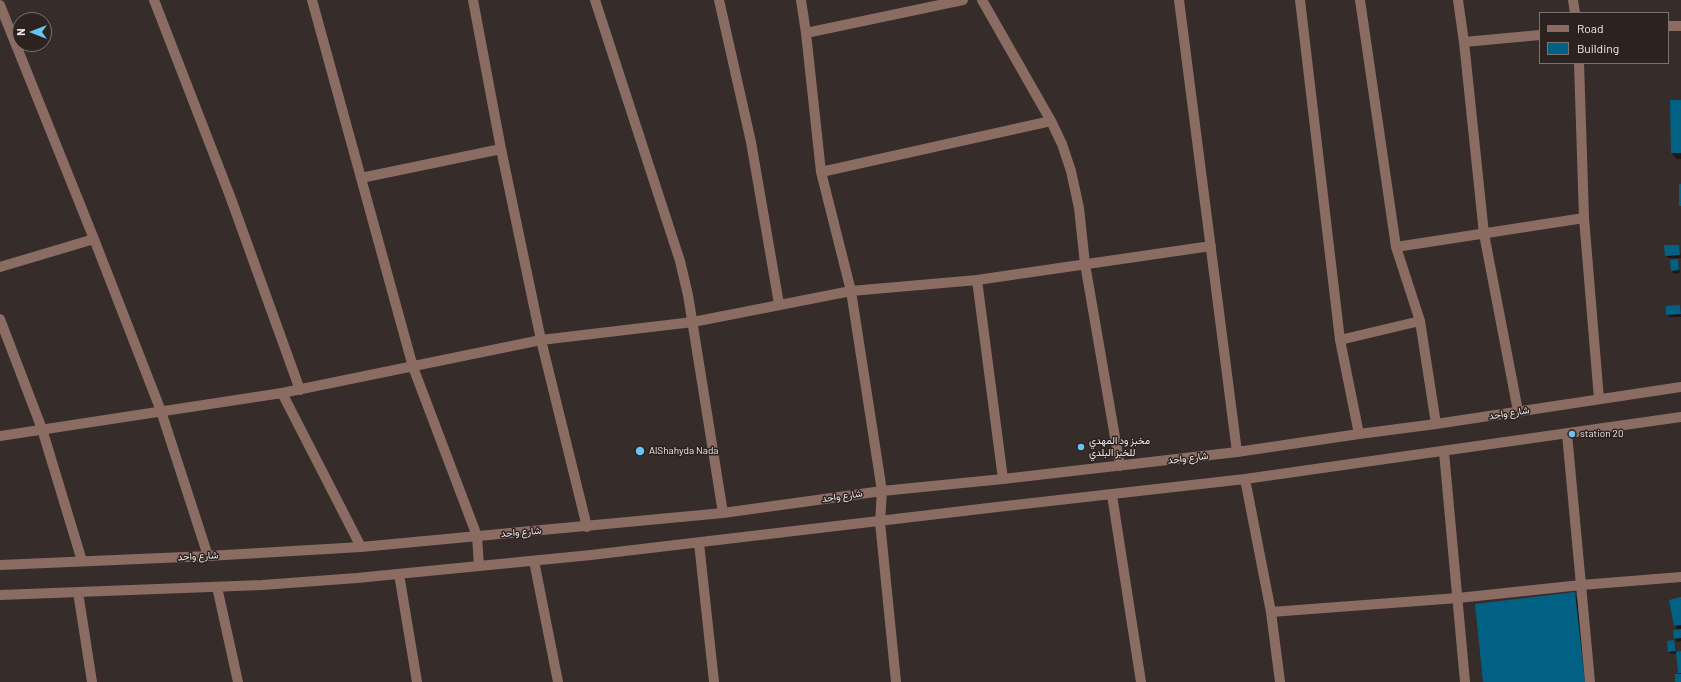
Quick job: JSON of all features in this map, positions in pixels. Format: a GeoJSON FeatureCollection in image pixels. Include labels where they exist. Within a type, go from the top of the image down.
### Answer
{"type":"FeatureCollection","features":[{"type":"Feature","properties":{"kind":"street"},"geometry":{"type":"LineString","coordinates":[[154,0],[230,196],[300,390]]}},
{"type":"Feature","properties":{"kind":"street"},"geometry":{"type":"LineString","coordinates":[[312,0],[413,366],[477,536],[478,566]]}},
{"type":"Feature","properties":{"kind":"street"},"geometry":{"type":"LineString","coordinates":[[473,0],[501,149],[542,340],[587,527]]}},
{"type":"Feature","properties":{"kind":"street"},"geometry":{"type":"LineString","coordinates":[[594,0],[680,261],[693,322],[723,513]]}},
{"type":"Feature","properties":{"kind":"street"},"geometry":{"type":"LineString","coordinates":[[719,0],[751,142],[779,304]]}},
{"type":"Feature","properties":{"kind":"street"},"geometry":{"type":"LineString","coordinates":[[801,0],[806,33],[820,172],[851,291],[882,490],[880,522],[896,682]]}},
{"type":"Feature","properties":{"kind":"street"},"geometry":{"type":"LineString","coordinates":[[806,33],[964,0]]}},
{"type":"Feature","properties":{"kind":"street"},"geometry":{"type":"LineString","coordinates":[[982,0],[1051,121],[1062,144],[1071,171],[1079,208],[1085,264],[1120,466]]}},
{"type":"Feature","properties":{"kind":"street"},"geometry":{"type":"LineString","coordinates":[[1179,0],[1237,452]]}},
{"type":"Feature","properties":{"kind":"street"},"geometry":{"type":"LineString","coordinates":[[1300,0],[1340,340],[1359,434]]}},
{"type":"Feature","properties":{"kind":"street"},"geometry":{"type":"LineString","coordinates":[[1360,0],[1396,247],[1420,320],[1436,424]]}},
{"type":"Feature","properties":{"kind":"street"},"geometry":{"type":"LineString","coordinates":[[1458,0],[1464,42],[1484,234],[1518,411]]}},
{"type":"Feature","properties":{"kind":"street"},"geometry":{"type":"LineString","coordinates":[[1573,0],[1575,12]]}},
{"type":"Feature","properties":{"kind":"street"},"geometry":{"type":"LineString","coordinates":[[0,6],[94,238],[161,411],[208,556]]}},
{"type":"Feature","properties":{"kind":"street"},"geometry":{"type":"LineString","coordinates":[[1669,26],[1681,26]]}},
{"type":"Feature","properties":{"kind":"street"},"geometry":{"type":"LineString","coordinates":[[1464,42],[1539,35]]}},
{"type":"Feature","properties":{"kind":"street"},"geometry":{"type":"LineString","coordinates":[[1579,64],[1584,218],[1599,399]]}},
{"type":"Feature","properties":{"kind":"street"},"geometry":{"type":"LineString","coordinates":[[820,172],[1051,121]]}},
{"type":"Feature","properties":{"kind":"street"},"geometry":{"type":"LineString","coordinates":[[361,178],[501,149]]}},
{"type":"Feature","properties":{"kind":"street"},"geometry":{"type":"LineString","coordinates":[[1396,247],[1584,218]]}},
{"type":"Feature","properties":{"kind":"street"},"geometry":{"type":"LineString","coordinates":[[0,267],[94,238]]}},
{"type":"Feature","properties":{"kind":"street"},"geometry":{"type":"LineString","coordinates":[[0,436],[300,390],[542,340],[693,322],[851,291],[977,280],[1211,246]]}},
{"type":"Feature","properties":{"kind":"street"},"geometry":{"type":"LineString","coordinates":[[977,280],[1003,479]]}},
{"type":"Feature","properties":{"kind":"street"},"geometry":{"type":"LineString","coordinates":[[0,319],[42,429],[82,561]]}},
{"type":"Feature","properties":{"kind":"street"},"geometry":{"type":"LineString","coordinates":[[1340,340],[1420,320]]}},
{"type":"Feature","properties":{"kind":"street","name":"شارع واحد"},"geometry":{"type":"LineString","coordinates":[[0,565],[208,556],[361,547],[587,527],[723,513],[882,490],[1003,479],[1237,452],[1681,387]]}},
{"type":"Feature","properties":{"kind":"street"},"geometry":{"type":"LineString","coordinates":[[282,393],[361,547]]}},
{"type":"Feature","properties":{"kind":"street"},"geometry":{"type":"LineString","coordinates":[[0,595],[262,585],[534,561],[880,522],[997,507],[1245,480],[1681,417]]}},
{"type":"Feature","properties":{"kind":"street"},"geometry":{"type":"LineString","coordinates":[[1567,434],[1590,682]]}},
{"type":"Feature","properties":{"kind":"street"},"geometry":{"type":"LineString","coordinates":[[1444,452],[1465,682]]}},
{"type":"Feature","properties":{"kind":"street"},"geometry":{"type":"LineString","coordinates":[[1245,480],[1271,612],[1280,682]]}},
{"type":"Feature","properties":{"kind":"street"},"geometry":{"type":"LineString","coordinates":[[1112,495],[1141,682]]}},
{"type":"Feature","properties":{"kind":"street"},"geometry":{"type":"LineString","coordinates":[[699,543],[714,682]]}},
{"type":"Feature","properties":{"kind":"street"},"geometry":{"type":"LineString","coordinates":[[534,561],[558,682]]}},
{"type":"Feature","properties":{"kind":"street"},"geometry":{"type":"LineString","coordinates":[[399,574],[417,682]]}},
{"type":"Feature","properties":{"kind":"street"},"geometry":{"type":"LineString","coordinates":[[1271,612],[1458,598],[1581,585],[1681,577]]}},
{"type":"Feature","properties":{"kind":"street"},"geometry":{"type":"LineString","coordinates":[[217,587],[238,682]]}},
{"type":"Feature","properties":{"kind":"street"},"geometry":{"type":"LineString","coordinates":[[78,592],[92,682]]}},
{"type":"Feature","properties":{"kind":"building"},"geometry":{"type":"Polygon","coordinates":[[[1670,100],[1681,100],[1681,153],[1671,153],[1670,100]]]}},
{"type":"Feature","properties":{"kind":"building"},"geometry":{"type":"Polygon","coordinates":[[[1679,184],[1681,184],[1681,206],[1679,206],[1679,184]]]}},
{"type":"Feature","properties":{"kind":"building"},"geometry":{"type":"Polygon","coordinates":[[[1664,245],[1679,245],[1680,255],[1665,256],[1664,245]]]}},
{"type":"Feature","properties":{"kind":"building"},"geometry":{"type":"Polygon","coordinates":[[[1678,259],[1679,270],[1671,271],[1670,260],[1678,259]]]}},
{"type":"Feature","properties":{"kind":"building"},"geometry":{"type":"Polygon","coordinates":[[[1680,305],[1681,314],[1666,315],[1666,306],[1680,305]]]}},
{"type":"Feature","properties":{"kind":"building"},"geometry":{"type":"Polygon","coordinates":[[[1575,592],[1585,682],[1483,682],[1475,604],[1575,592]]]}},
{"type":"Feature","properties":{"kind":"building"},"geometry":{"type":"Polygon","coordinates":[[[1681,597],[1681,625],[1674,626],[1669,600],[1681,597]]]}},
{"type":"Feature","properties":{"kind":"building"},"geometry":{"type":"Polygon","coordinates":[[[1681,629],[1681,638],[1674,639],[1673,630],[1681,629]]]}},
{"type":"Feature","properties":{"kind":"building"},"geometry":{"type":"Polygon","coordinates":[[[1674,640],[1676,651],[1668,652],[1667,641],[1674,640]]]}},
{"type":"Feature","properties":{"kind":"building"},"geometry":{"type":"Polygon","coordinates":[[[1681,651],[1681,673],[1678,673],[1676,652],[1681,651]]]}},
{"type":"Feature","properties":{"kind":"building"},"geometry":{"type":"Polygon","coordinates":[[[1675,674],[1681,674],[1681,682],[1675,682],[1675,674]]]}},
{"type":"Feature","properties":{"kind":"place","name":"station 20"},"geometry":{"type":"Point","coordinates":[1572,434]}},
{"type":"Feature","properties":{"kind":"place","name":"مخبز ود المهدي للخبز البلدي"},"geometry":{"type":"Point","coordinates":[1081,447]}},
{"type":"Feature","properties":{"kind":"place","name":"AlShahyda Nada"},"geometry":{"type":"Point","coordinates":[640,451]}}]}
